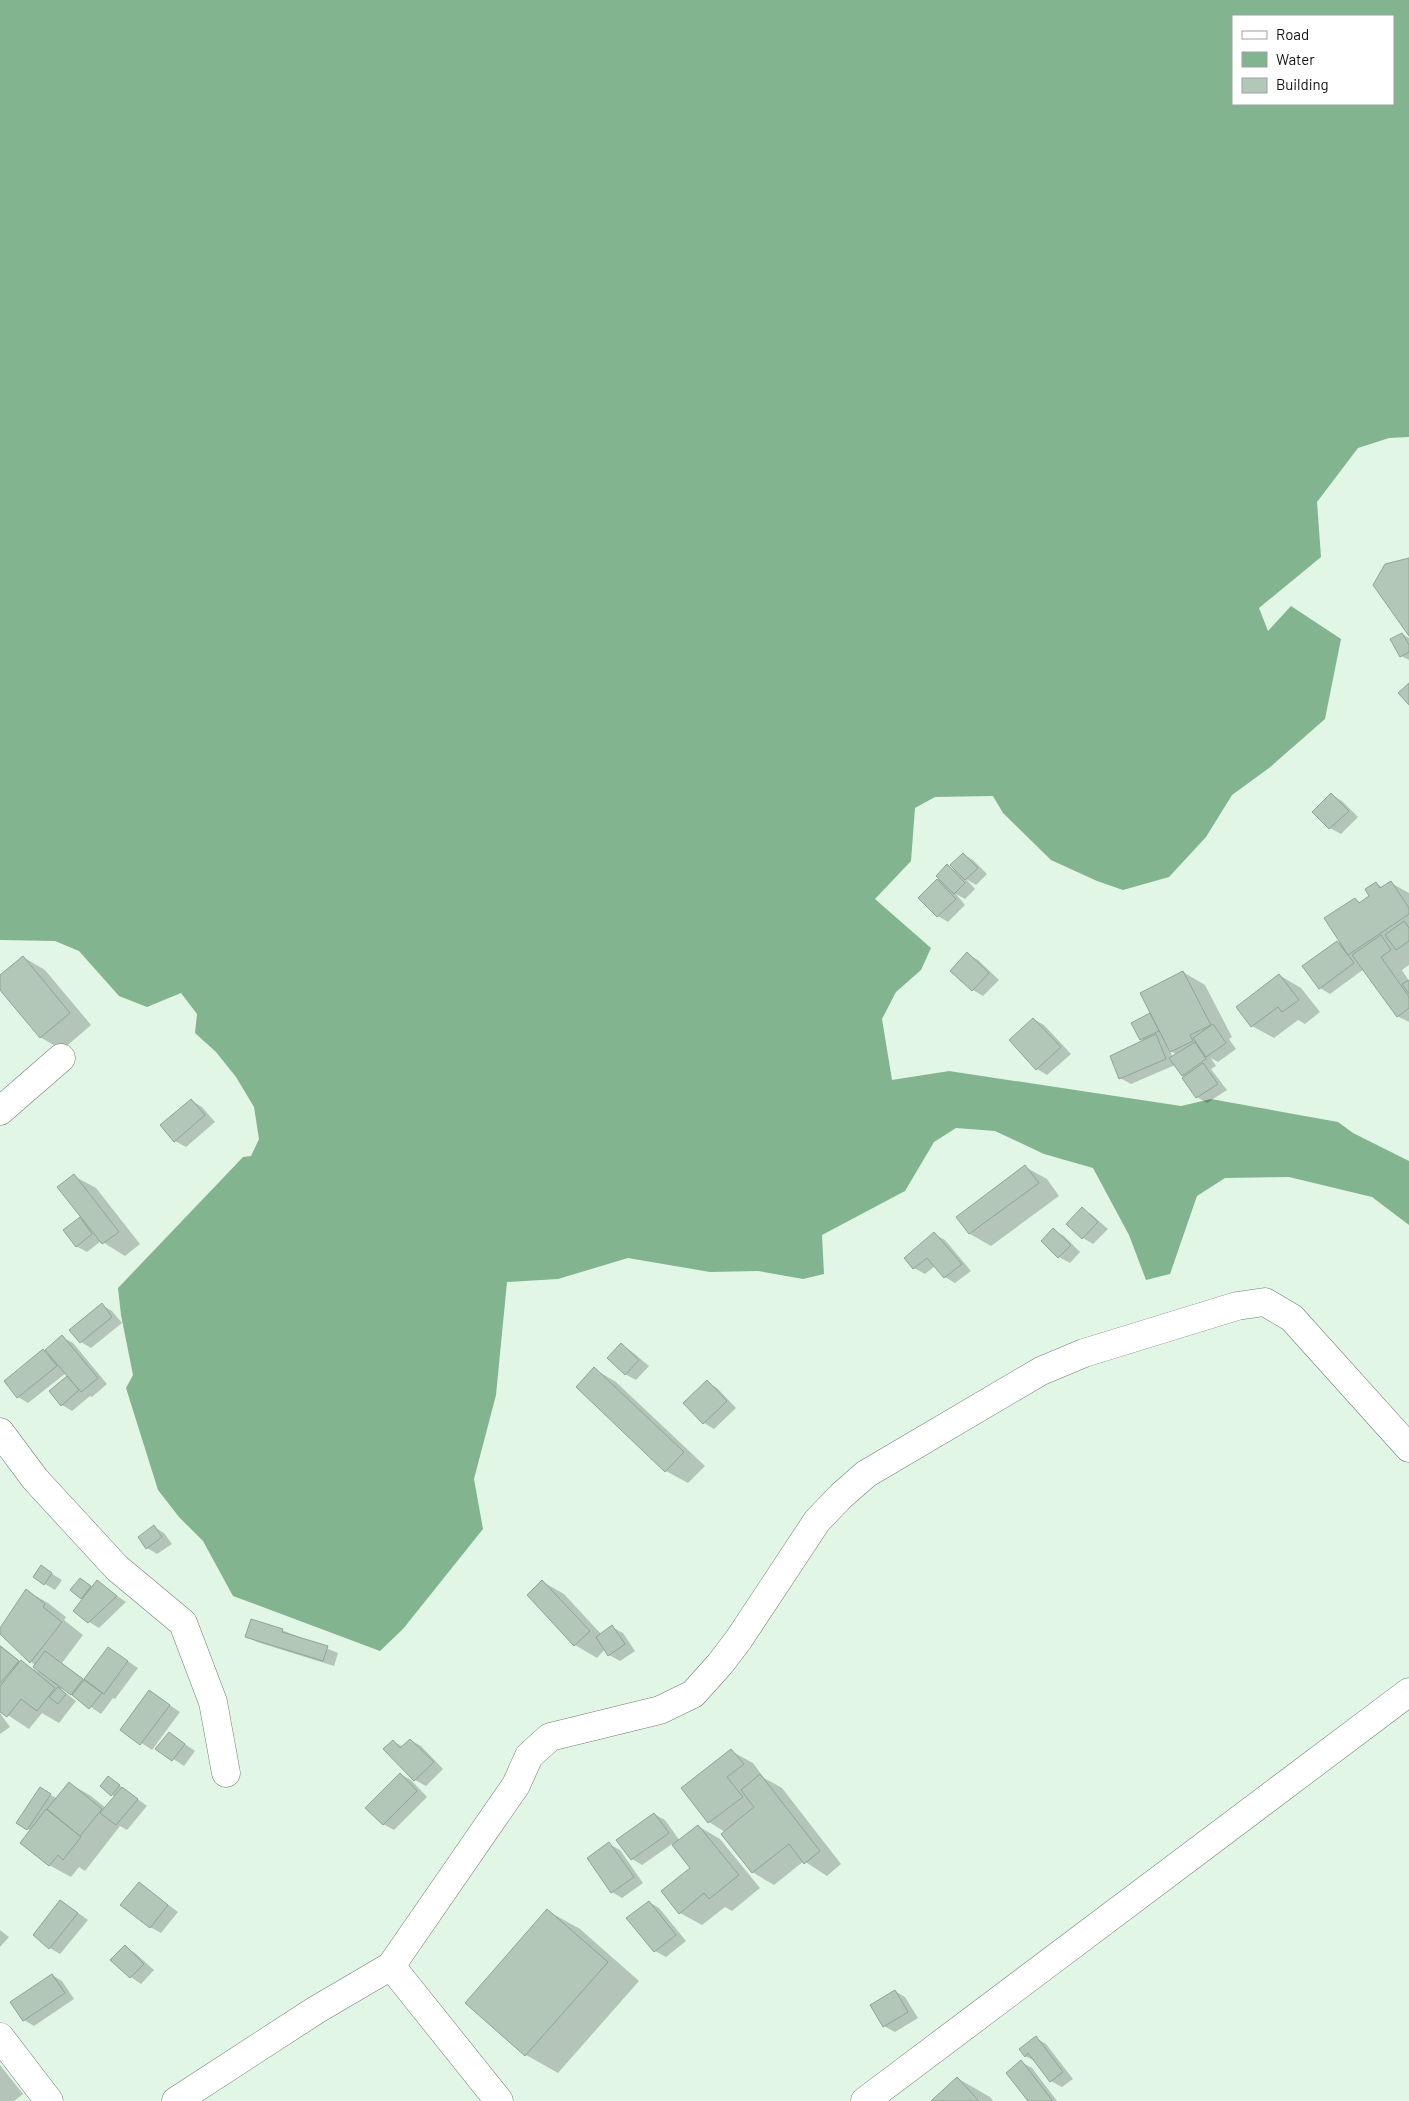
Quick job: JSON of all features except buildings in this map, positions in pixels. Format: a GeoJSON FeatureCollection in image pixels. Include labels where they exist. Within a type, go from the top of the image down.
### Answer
{"type":"FeatureCollection","features":[{"type":"Feature","properties":{"kind":"street"},"geometry":{"type":"LineString","coordinates":[[0,1111],[61,1058]]}},
{"type":"Feature","properties":{"kind":"street"},"geometry":{"type":"LineString","coordinates":[[176,2101],[316,2010],[391,1966],[516,1785],[528,1756],[550,1737],[660,1710],[693,1694],[739,1639],[817,1521],[841,1496],[866,1474],[1041,1371],[1084,1353],[1237,1306],[1266,1302],[1292,1318],[1409,1448]]}},
{"type":"Feature","properties":{"kind":"street"},"geometry":{"type":"LineString","coordinates":[[0,1432],[34,1479],[117,1568],[183,1623],[213,1702],[226,1773]]}},
{"type":"Feature","properties":{"kind":"street"},"geometry":{"type":"LineString","coordinates":[[865,2101],[1409,1692]]}},
{"type":"Feature","properties":{"kind":"street"},"geometry":{"type":"LineString","coordinates":[[391,1966],[499,2101]]}},
{"type":"Feature","properties":{"kind":"street"},"geometry":{"type":"LineString","coordinates":[[0,2037],[49,2101]]}},
{"type":"Feature","properties":{"kind":"water"},"geometry":{"type":"Polygon","coordinates":[[[0,0],[1409,0],[1409,437],[1389,438],[1358,448],[1317,502],[1321,557],[1259,608],[1268,631],[1291,606],[1341,639],[1325,719],[1269,768],[1232,795],[1206,837],[1169,877],[1123,890],[1097,881],[1051,860],[1003,813],[993,796],[935,797],[915,808],[911,861],[875,899],[931,948],[921,970],[896,992],[882,1019],[892,1080],[949,1071],[1181,1106],[1211,1099],[1338,1122],[1353,1133],[1409,1161],[1409,1225],[1372,1197],[1289,1177],[1225,1178],[1197,1196],[1170,1274],[1146,1280],[1129,1235],[1093,1168],[1044,1154],[995,1131],[956,1128],[934,1142],[905,1191],[822,1235],[824,1274],[803,1279],[758,1271],[710,1272],[628,1258],[558,1279],[507,1282],[496,1395],[474,1479],[483,1529],[403,1629],[380,1651],[233,1596],[203,1541],[179,1517],[158,1490],[126,1388],[133,1375],[121,1315],[118,1288],[243,1157],[251,1156],[259,1139],[254,1107],[236,1077],[216,1052],[195,1033],[197,1014],[181,993],[147,1007],[119,996],[79,951],[55,941],[0,940],[0,0]]]}}]}
